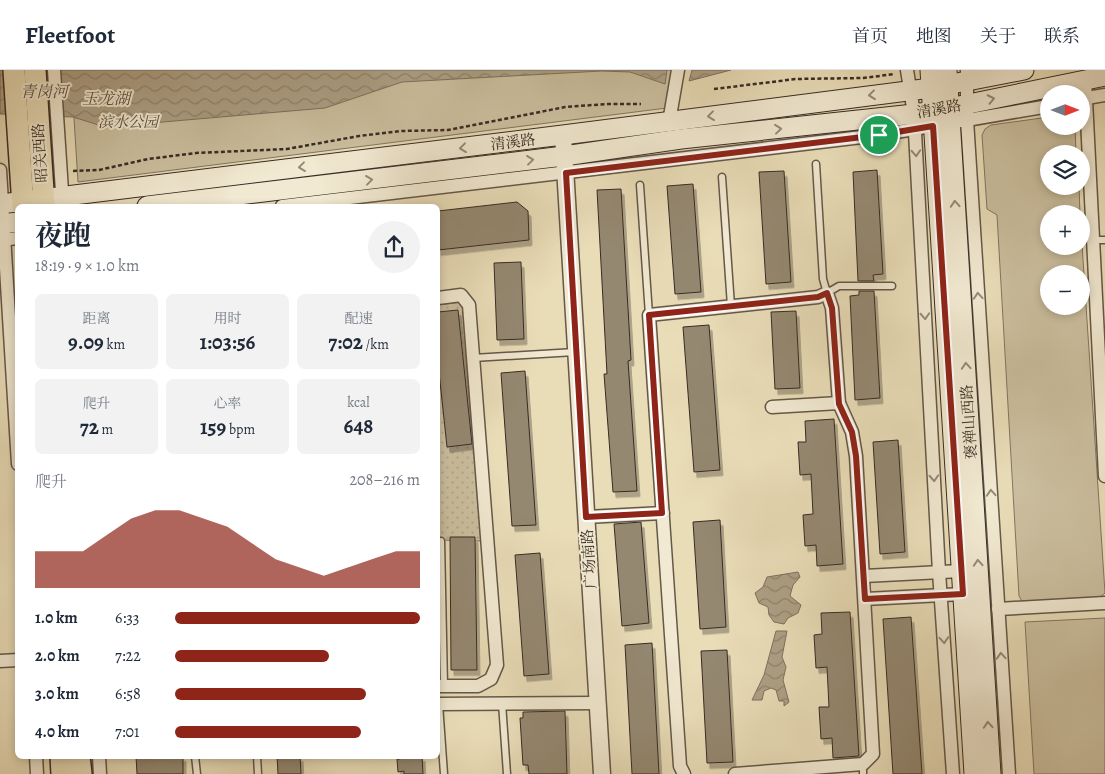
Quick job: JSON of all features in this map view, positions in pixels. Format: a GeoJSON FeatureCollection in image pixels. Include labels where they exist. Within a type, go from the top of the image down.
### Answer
{"type":"FeatureCollection","features":[{"type":"Feature","properties":{"kind":"main road","name":"昭关西路"},"geometry":{"type":"LineString","coordinates":[[14,70],[38,134]]}},
{"type":"Feature","properties":{"kind":"main road","name":"昭关西路"},"geometry":{"type":"LineString","coordinates":[[28,204],[38,134],[35,70]]}},
{"type":"Feature","properties":{"kind":"main road","name":"清溪路"},"geometry":{"type":"LineString","coordinates":[[100,204],[563,135],[669,122],[909,78],[939,78],[1024,70]]}},
{"type":"Feature","properties":{"kind":"main road","name":"清溪路"},"geometry":{"type":"LineString","coordinates":[[167,204],[565,165],[681,139],[941,117],[1105,76]]}},
{"type":"Feature","properties":{"kind":"main road","name":"褒禅山西路"},"geometry":{"type":"LineString","coordinates":[[939,78],[961,571],[974,774]]}},
{"type":"Feature","properties":{"kind":"main road","name":"褒禅山西路"},"geometry":{"type":"LineString","coordinates":[[941,117],[991,774]]}},
{"type":"Feature","properties":{"kind":"main road","name":"清溪路"},"geometry":{"type":"LineString","coordinates":[[1,204],[15,210]]}},
{"type":"Feature","properties":{"kind":"main road"},"geometry":{"type":"LineString","coordinates":[[61,759],[62,774]]}},
{"type":"Feature","properties":{"kind":"main road"},"geometry":{"type":"LineString","coordinates":[[80,759],[81,774]]}},
{"type":"Feature","properties":{"kind":"street"},"geometry":{"type":"LineString","coordinates":[[35,204],[60,172],[38,134],[54,70]]}},
{"type":"Feature","properties":{"kind":"street"},"geometry":{"type":"LineString","coordinates":[[669,122],[678,70]]}},
{"type":"Feature","properties":{"kind":"street"},"geometry":{"type":"LineString","coordinates":[[953,774],[939,572],[941,117],[967,76]]}},
{"type":"Feature","properties":{"kind":"street"},"geometry":{"type":"LineString","coordinates":[[909,78],[941,117],[998,609],[1009,774]]}},
{"type":"Feature","properties":{"kind":"street"},"geometry":{"type":"LineString","coordinates":[[1085,80],[1085,85]]}},
{"type":"Feature","properties":{"kind":"street"},"geometry":{"type":"LineString","coordinates":[[1090,98],[1105,95]]}},
{"type":"Feature","properties":{"kind":"street"},"geometry":{"type":"LineString","coordinates":[[941,117],[1040,107]]}},
{"type":"Feature","properties":{"kind":"street","name":"广场南路"},"geometry":{"type":"LineString","coordinates":[[563,135],[602,774]]}},
{"type":"Feature","properties":{"kind":"street"},"geometry":{"type":"LineString","coordinates":[[1088,135],[1099,240],[1105,476]]}},
{"type":"Feature","properties":{"kind":"street"},"geometry":{"type":"LineString","coordinates":[[296,204],[565,165]]}},
{"type":"Feature","properties":{"kind":"street"},"geometry":{"type":"LineString","coordinates":[[0,170],[1,204]]}},
{"type":"Feature","properties":{"kind":"street"},"geometry":{"type":"LineString","coordinates":[[684,774],[680,766],[649,315],[818,297],[827,293],[832,308],[839,404],[852,432],[856,456],[873,754],[863,769],[735,774]]}},
{"type":"Feature","properties":{"kind":"street"},"geometry":{"type":"LineString","coordinates":[[440,298],[461,295],[469,305],[497,665],[491,679],[478,686],[441,686]]}},
{"type":"Feature","properties":{"kind":"street"},"geometry":{"type":"LineString","coordinates":[[772,408],[839,404]]}},
{"type":"Feature","properties":{"kind":"street"},"geometry":{"type":"LineString","coordinates":[[586,517],[662,513]]}},
{"type":"Feature","properties":{"kind":"street"},"geometry":{"type":"LineString","coordinates":[[864,576],[961,571]]}},
{"type":"Feature","properties":{"kind":"street"},"geometry":{"type":"LineString","coordinates":[[865,599],[963,594]]}},
{"type":"Feature","properties":{"kind":"street"},"geometry":{"type":"LineString","coordinates":[[998,609],[1105,603]]}},
{"type":"Feature","properties":{"kind":"street"},"geometry":{"type":"LineString","coordinates":[[0,661],[15,660]]}},
{"type":"Feature","properties":{"kind":"street"},"geometry":{"type":"LineString","coordinates":[[440,704],[598,703]]}},
{"type":"Feature","properties":{"kind":"street"},"geometry":{"type":"LineString","coordinates":[[36,759],[37,774]]}},
{"type":"Feature","properties":{"kind":"street"},"geometry":{"type":"LineString","coordinates":[[99,759],[100,774]]}},
{"type":"Feature","properties":{"kind":"lane"},"geometry":{"type":"LineString","coordinates":[[816,164],[823,279],[827,293],[839,286],[892,286]]}},
{"type":"Feature","properties":{"kind":"lane"},"geometry":{"type":"LineString","coordinates":[[722,177],[731,306]]}},
{"type":"Feature","properties":{"kind":"lane"},"geometry":{"type":"LineString","coordinates":[[640,185],[649,315]]}},
{"type":"Feature","properties":{"kind":"lane"},"geometry":{"type":"LineString","coordinates":[[473,358],[576,352]]}},
{"type":"Feature","properties":{"kind":"lane"},"geometry":{"type":"LineString","coordinates":[[441,541],[441,686]]}},
{"type":"Feature","properties":{"kind":"lane"},"geometry":{"type":"LineString","coordinates":[[502,703],[507,774]]}},
{"type":"Feature","properties":{"kind":"lane"},"geometry":{"type":"LineString","coordinates":[[440,727],[444,774]]}},
{"type":"Feature","properties":{"kind":"lane"},"geometry":{"type":"LineString","coordinates":[[195,759],[197,774]]}},
{"type":"Feature","properties":{"kind":"lane"},"geometry":{"type":"LineString","coordinates":[[257,759],[258,774]]}},
{"type":"Feature","properties":{"kind":"path"},"geometry":{"type":"LineString","coordinates":[[714,89],[796,79],[909,78]]}},
{"type":"Feature","properties":{"kind":"path"},"geometry":{"type":"LineString","coordinates":[[60,172],[99,170],[148,159],[196,153],[287,149],[359,136],[394,132],[448,130],[565,107],[641,104]]}},
{"type":"Feature","properties":{"kind":"green space","name":"滨水公园"},"geometry":{"type":"Polygon","coordinates":[[[71,70],[673,70],[667,108],[78,182],[71,70]]]}},
{"type":"Feature","properties":{"kind":"green space"},"geometry":{"type":"Polygon","coordinates":[[[1040,118],[1040,135],[1075,135],[1076,145],[1040,145],[1040,195],[1079,195],[1080,205],[1040,205],[1040,255],[1083,255],[1083,265],[1040,265],[1040,315],[1087,315],[1105,593],[1099,598],[1023,603],[1019,596],[997,215],[987,209],[982,135],[985,129],[991,125],[1040,118]]]}},
{"type":"Feature","properties":{"kind":"green space"},"geometry":{"type":"Polygon","coordinates":[[[462,302],[481,541],[440,540],[440,305],[462,302]]]}},
{"type":"Feature","properties":{"kind":"green space"},"geometry":{"type":"Polygon","coordinates":[[[1105,618],[1105,774],[1034,774],[1025,622],[1105,618]]]}},
{"type":"Feature","properties":{"kind":"water","name":"玉龙湖"},"geometry":{"type":"Polygon","coordinates":[[[0,70],[667,70],[665,84],[630,72],[602,71],[402,82],[325,108],[105,127],[73,117],[0,114],[0,70]]]}},
{"type":"Feature","properties":{"kind":"water"},"geometry":{"type":"Polygon","coordinates":[[[692,70],[731,70],[689,81],[692,70]]]}},
{"type":"Feature","properties":{"kind":"water"},"geometry":{"type":"Polygon","coordinates":[[[798,572],[800,577],[793,585],[790,596],[801,605],[798,613],[788,618],[784,624],[774,622],[769,615],[768,607],[759,603],[755,593],[763,587],[767,577],[798,572]]]}},
{"type":"Feature","properties":{"kind":"water"},"geometry":{"type":"Polygon","coordinates":[[[776,631],[787,631],[782,657],[786,667],[783,680],[789,702],[784,706],[784,701],[779,701],[776,690],[771,688],[764,691],[762,700],[752,700],[764,675],[776,631]]]}},
{"type":"Feature","properties":{"kind":"building"},"geometry":{"type":"Polygon","coordinates":[[[877,170],[883,274],[873,275],[874,281],[858,281],[853,172],[877,170]]]}},
{"type":"Feature","properties":{"kind":"building"},"geometry":{"type":"Polygon","coordinates":[[[784,171],[791,282],[766,284],[759,172],[784,171]]]}},
{"type":"Feature","properties":{"kind":"building"},"geometry":{"type":"Polygon","coordinates":[[[693,184],[701,292],[675,294],[667,186],[693,184]]]}},
{"type":"Feature","properties":{"kind":"building"},"geometry":{"type":"Polygon","coordinates":[[[621,189],[631,360],[628,361],[637,491],[613,492],[604,374],[607,374],[597,190],[621,189]]]}},
{"type":"Feature","properties":{"kind":"building"},"geometry":{"type":"Polygon","coordinates":[[[517,202],[528,211],[529,240],[440,250],[440,211],[517,202]]]}},
{"type":"Feature","properties":{"kind":"building"},"geometry":{"type":"Polygon","coordinates":[[[521,262],[524,339],[497,340],[494,263],[521,262]]]}},
{"type":"Feature","properties":{"kind":"building"},"geometry":{"type":"Polygon","coordinates":[[[859,291],[874,291],[880,398],[855,400],[850,296],[859,295],[859,291]]]}},
{"type":"Feature","properties":{"kind":"building"},"geometry":{"type":"Polygon","coordinates":[[[458,310],[472,444],[447,447],[440,382],[440,312],[458,310]]]}},
{"type":"Feature","properties":{"kind":"building"},"geometry":{"type":"Polygon","coordinates":[[[796,311],[800,388],[775,389],[771,312],[796,311]]]}},
{"type":"Feature","properties":{"kind":"building"},"geometry":{"type":"Polygon","coordinates":[[[709,325],[720,470],[694,472],[683,327],[709,325]]]}},
{"type":"Feature","properties":{"kind":"building"},"geometry":{"type":"Polygon","coordinates":[[[525,371],[536,525],[512,526],[501,373],[525,371]]]}},
{"type":"Feature","properties":{"kind":"building"},"geometry":{"type":"Polygon","coordinates":[[[834,419],[843,564],[817,566],[816,545],[805,546],[803,515],[813,514],[811,474],[800,475],[798,442],[806,442],[805,421],[834,419]]]}},
{"type":"Feature","properties":{"kind":"building"},"geometry":{"type":"Polygon","coordinates":[[[898,440],[905,552],[880,554],[873,442],[898,440]]]}},
{"type":"Feature","properties":{"kind":"building"},"geometry":{"type":"Polygon","coordinates":[[[720,520],[726,627],[700,629],[693,522],[720,520]]]}},
{"type":"Feature","properties":{"kind":"building"},"geometry":{"type":"Polygon","coordinates":[[[641,522],[649,623],[622,626],[614,524],[641,522]]]}},
{"type":"Feature","properties":{"kind":"building"},"geometry":{"type":"Polygon","coordinates":[[[450,537],[475,537],[477,670],[451,670],[450,537]]]}},
{"type":"Feature","properties":{"kind":"building"},"geometry":{"type":"Polygon","coordinates":[[[540,553],[549,674],[524,676],[515,555],[540,553]]]}},
{"type":"Feature","properties":{"kind":"building"},"geometry":{"type":"Polygon","coordinates":[[[850,612],[859,756],[833,758],[832,738],[821,739],[819,707],[829,707],[827,667],[816,668],[814,635],[822,634],[821,613],[850,612]]]}},
{"type":"Feature","properties":{"kind":"building"},"geometry":{"type":"Polygon","coordinates":[[[911,617],[922,774],[893,774],[883,619],[911,617]]]}},
{"type":"Feature","properties":{"kind":"building"},"geometry":{"type":"Polygon","coordinates":[[[652,643],[659,774],[632,774],[625,645],[652,643]]]}},
{"type":"Feature","properties":{"kind":"building"},"geometry":{"type":"Polygon","coordinates":[[[727,650],[733,762],[707,763],[701,651],[727,650]]]}},
{"type":"Feature","properties":{"kind":"building"},"geometry":{"type":"Polygon","coordinates":[[[565,711],[567,774],[529,774],[528,765],[523,765],[520,718],[523,718],[523,712],[565,711]]]}},
{"type":"Feature","properties":{"kind":"building"},"geometry":{"type":"Polygon","coordinates":[[[136,759],[183,759],[183,774],[137,774],[136,759]]]}},
{"type":"Feature","properties":{"kind":"building"},"geometry":{"type":"Polygon","coordinates":[[[277,759],[300,759],[301,774],[278,774],[277,759]]]}},
{"type":"Feature","properties":{"kind":"building"},"geometry":{"type":"Polygon","coordinates":[[[397,759],[422,759],[423,774],[404,774],[404,771],[398,772],[397,759]]]}},
{"type":"Feature","properties":{"kind":"route"},"geometry":{"type":"LineString","coordinates":[[933,126],[963,594],[865,599],[856,456],[852,432],[839,404],[832,308],[827,293],[818,297],[649,315],[662,513],[586,517],[566,173],[879,135],[933,126]]}},
{"type":"Feature","properties":{"kind":"water label","name":"青岗河"},"geometry":{"type":"Point","coordinates":[44,91]}}]}
